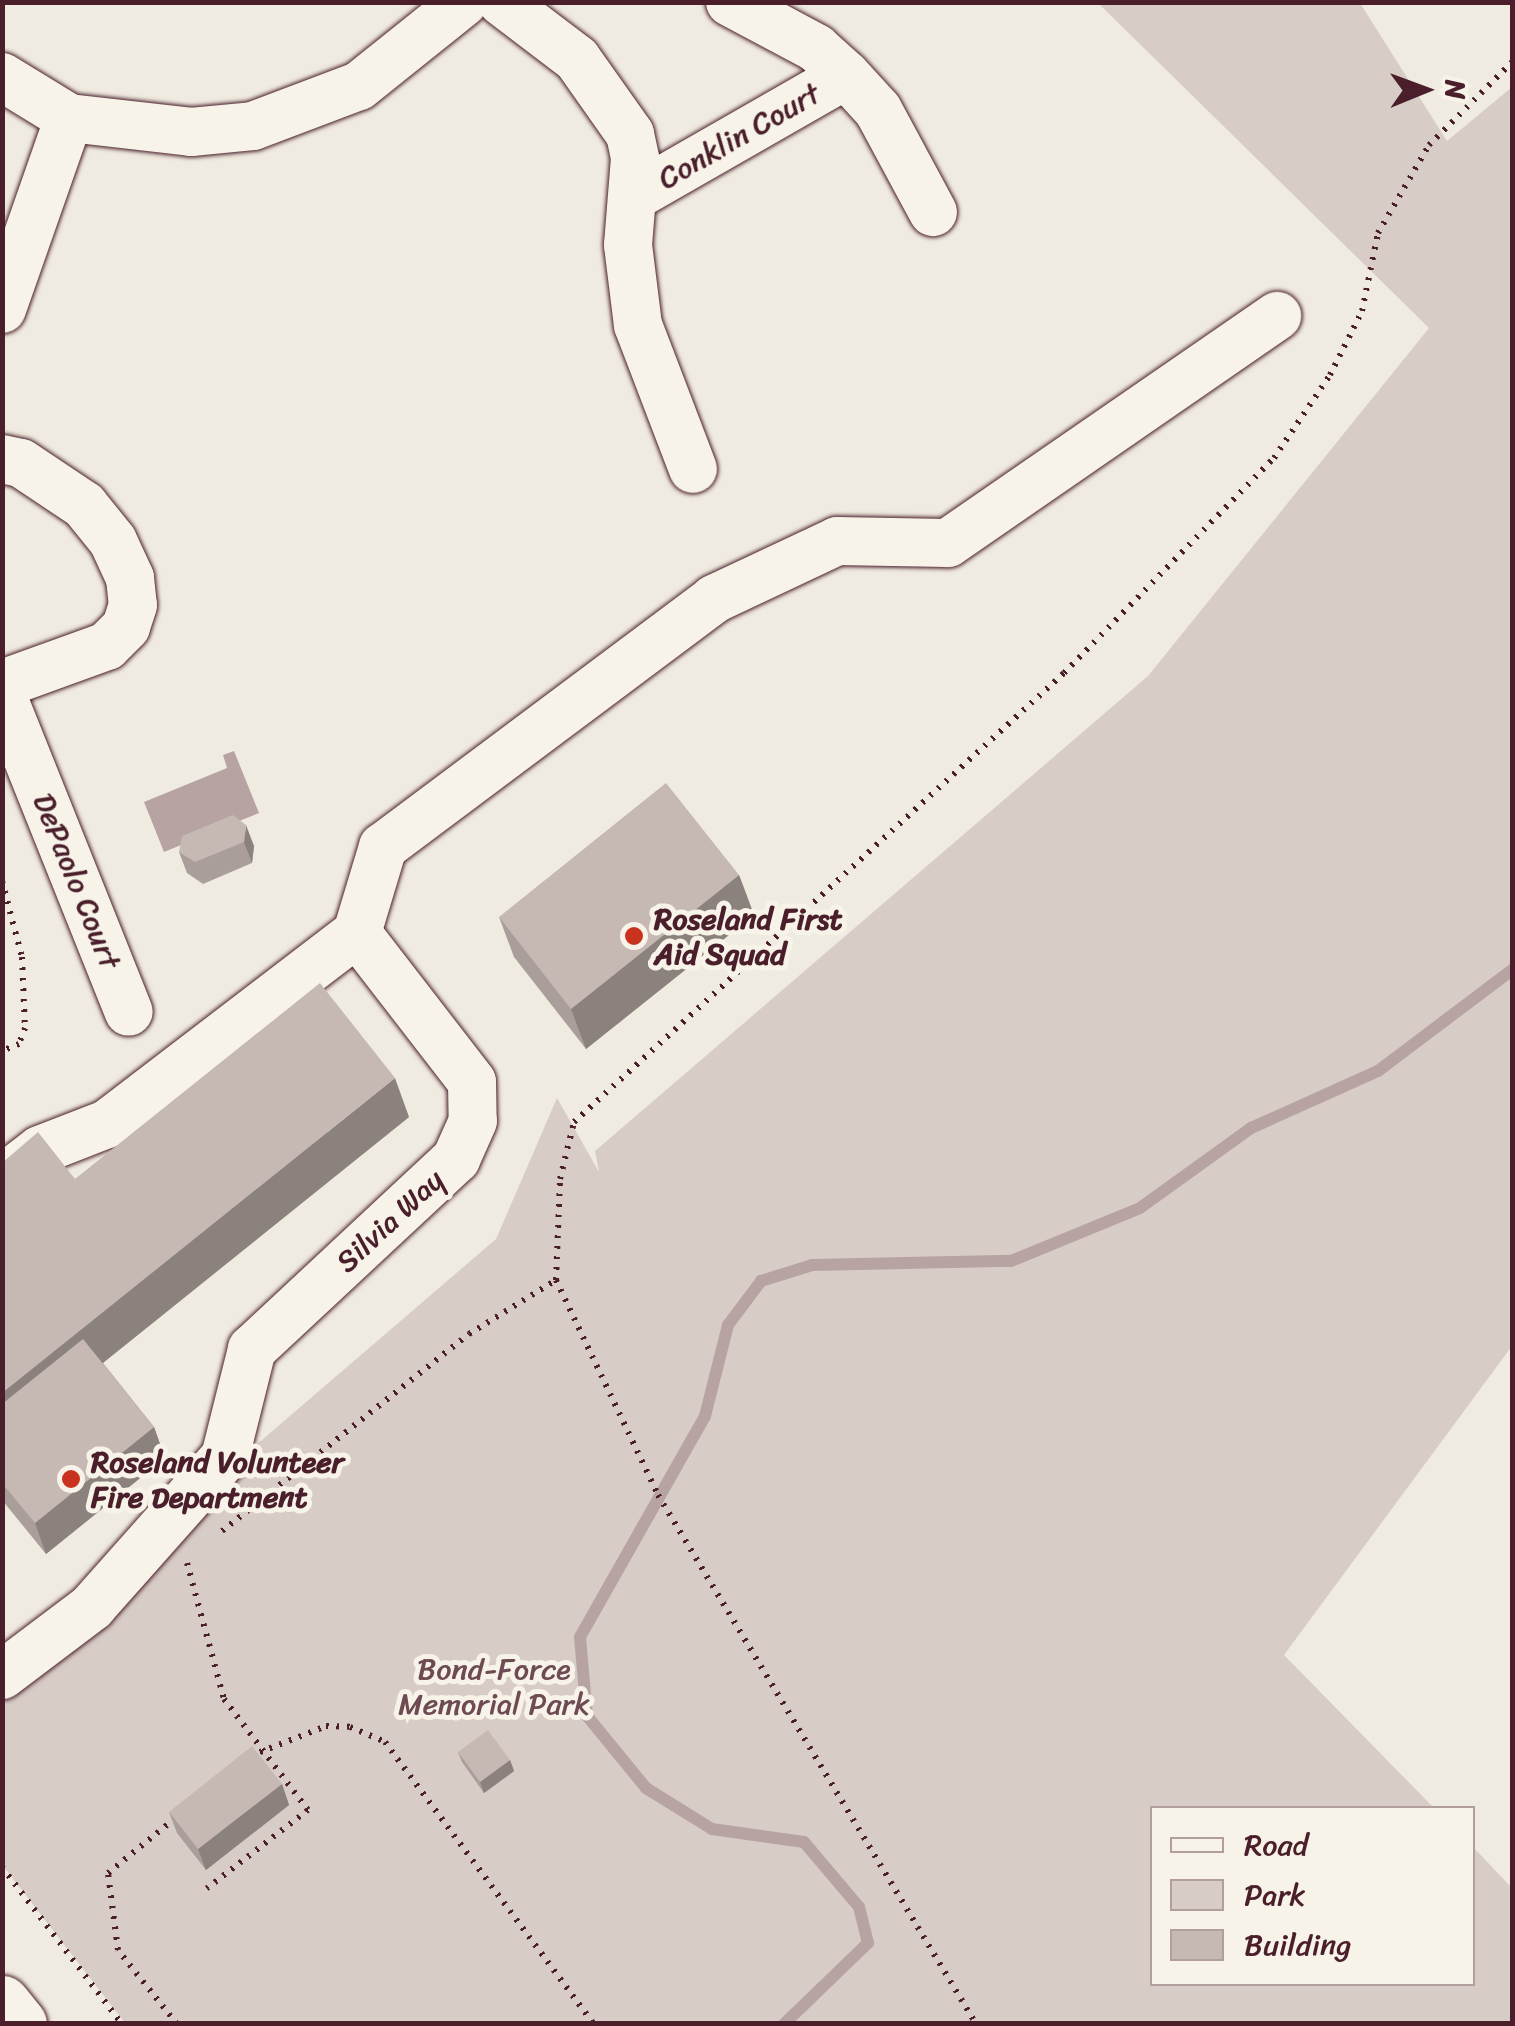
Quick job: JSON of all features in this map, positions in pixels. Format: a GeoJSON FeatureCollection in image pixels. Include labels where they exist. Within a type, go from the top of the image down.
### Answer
{"type":"FeatureCollection","features":[{"type":"Feature","properties":{"kind":"main road"},"geometry":{"type":"LineString","coordinates":[[2,2003],[19,2024]]}},
{"type":"Feature","properties":{"kind":"street"},"geometry":{"type":"LineString","coordinates":[[2,77],[69,118],[152,131],[254,126],[359,86],[464,2]]}},
{"type":"Feature","properties":{"kind":"street","name":"Conklin Court"},"geometry":{"type":"LineString","coordinates":[[502,2],[577,59],[616,106],[635,158],[628,245],[638,325],[694,468]]}},
{"type":"Feature","properties":{"kind":"street","name":"Conklin Court"},"geometry":{"type":"LineString","coordinates":[[730,2],[816,48],[846,75],[878,110],[932,212]]}},
{"type":"Feature","properties":{"kind":"street","name":"Conklin Court"},"geometry":{"type":"LineString","coordinates":[[633,197],[846,75]]}},
{"type":"Feature","properties":{"kind":"street"},"geometry":{"type":"LineString","coordinates":[[2,308],[69,118]]}},
{"type":"Feature","properties":{"kind":"street"},"geometry":{"type":"LineString","coordinates":[[2,1178],[40,1150],[107,1124],[357,933],[383,847],[714,599],[837,541],[948,543],[1277,316]]}},
{"type":"Feature","properties":{"kind":"street"},"geometry":{"type":"LineString","coordinates":[[2,459],[21,463],[84,505],[112,541],[130,578],[133,605],[126,627],[107,646],[2,684]]}},
{"type":"Feature","properties":{"kind":"street","name":"DePaolo Court"},"geometry":{"type":"LineString","coordinates":[[2,695],[129,1012]]}},
{"type":"Feature","properties":{"kind":"street","name":"Silvia Way"},"geometry":{"type":"LineString","coordinates":[[2,1676],[92,1607],[225,1457],[252,1349],[456,1159],[473,1121],[472,1082],[357,933]]}},
{"type":"Feature","properties":{"kind":"path"},"geometry":{"type":"LineString","coordinates":[[976,2024],[658,1495],[556,1280],[560,1179],[574,1122],[1064,673],[1274,458],[1330,375],[1362,311],[1378,233],[1428,145],[1512,62]]}},
{"type":"Feature","properties":{"kind":"path"},"geometry":{"type":"LineString","coordinates":[[2,881],[22,957],[25,1028],[19,1044],[2,1051]]}},
{"type":"Feature","properties":{"kind":"path"},"geometry":{"type":"LineString","coordinates":[[214,1539],[294,1467],[453,1346],[556,1280]]}},
{"type":"Feature","properties":{"kind":"path"},"geometry":{"type":"LineString","coordinates":[[200,1551],[187,1563],[224,1698],[308,1810],[207,1888]]}},
{"type":"Feature","properties":{"kind":"path"},"geometry":{"type":"LineString","coordinates":[[246,1760],[261,1748],[326,1726],[350,1726],[385,1742],[594,2024]]}},
{"type":"Feature","properties":{"kind":"path"},"geometry":{"type":"LineString","coordinates":[[177,2024],[118,1950],[108,1873],[184,1810]]}},
{"type":"Feature","properties":{"kind":"path"},"geometry":{"type":"LineString","coordinates":[[2,1867],[122,2024]]}},
{"type":"Feature","properties":{"kind":"green space","name":"Bond-Force Memorial Park"},"geometry":{"type":"Polygon","coordinates":[[[1098,3],[1360,3],[1447,141],[1512,87],[1512,1346],[1284,1655],[1432,1806],[1150,1806],[1150,1986],[1475,1986],[1475,1849],[1512,1888],[1512,2023],[125,2023],[3,1866],[2,1663],[496,1239],[557,1098],[599,1172],[595,1151],[1148,676],[1429,328],[1098,3]]]}},
{"type":"Feature","properties":{"kind":"shaded area"},"geometry":{"type":"Polygon","coordinates":[[[234,751],[259,813],[164,852],[144,802],[227,768],[223,755],[234,751]]]}},
{"type":"Feature","properties":{"kind":"building","name":"Roseland First Aid Squad"},"geometry":{"type":"Polygon","coordinates":[[[666,783],[739,875],[571,1009],[499,917],[666,783]]]}},
{"type":"Feature","properties":{"kind":"building"},"geometry":{"type":"Polygon","coordinates":[[[233,815],[246,825],[244,842],[195,862],[179,852],[182,836],[233,815]]]}},
{"type":"Feature","properties":{"kind":"building"},"geometry":{"type":"Polygon","coordinates":[[[320,983],[395,1078],[2,1393],[2,1163],[38,1132],[75,1179],[320,983]]]}},
{"type":"Feature","properties":{"kind":"building","name":"Roseland Volunteer Fire Department"},"geometry":{"type":"Polygon","coordinates":[[[83,1339],[154,1427],[35,1523],[2,1483],[2,1404],[83,1339]]]}},
{"type":"Feature","properties":{"kind":"building"},"geometry":{"type":"Polygon","coordinates":[[[488,1730],[510,1760],[480,1782],[458,1752],[488,1730]]]}},
{"type":"Feature","properties":{"kind":"building"},"geometry":{"type":"Polygon","coordinates":[[[252,1746],[282,1784],[198,1849],[169,1812],[252,1746]]]}},
{"type":"Feature","properties":{"kind":"waterway"},"geometry":{"type":"LineString","coordinates":[[784,2024],[868,1943],[859,1907],[804,1842],[712,1829],[646,1788],[587,1716],[580,1637],[705,1416],[728,1325],[761,1281],[812,1265],[1011,1261],[1140,1208],[1251,1128],[1378,1071],[1512,970]]}},
{"type":"Feature","properties":{"kind":"place","name":"Roseland First Aid Squad"},"geometry":{"type":"Point","coordinates":[634,936]}},
{"type":"Feature","properties":{"kind":"place","name":"Roseland Volunteer Fire Department"},"geometry":{"type":"Point","coordinates":[71,1479]}}]}
